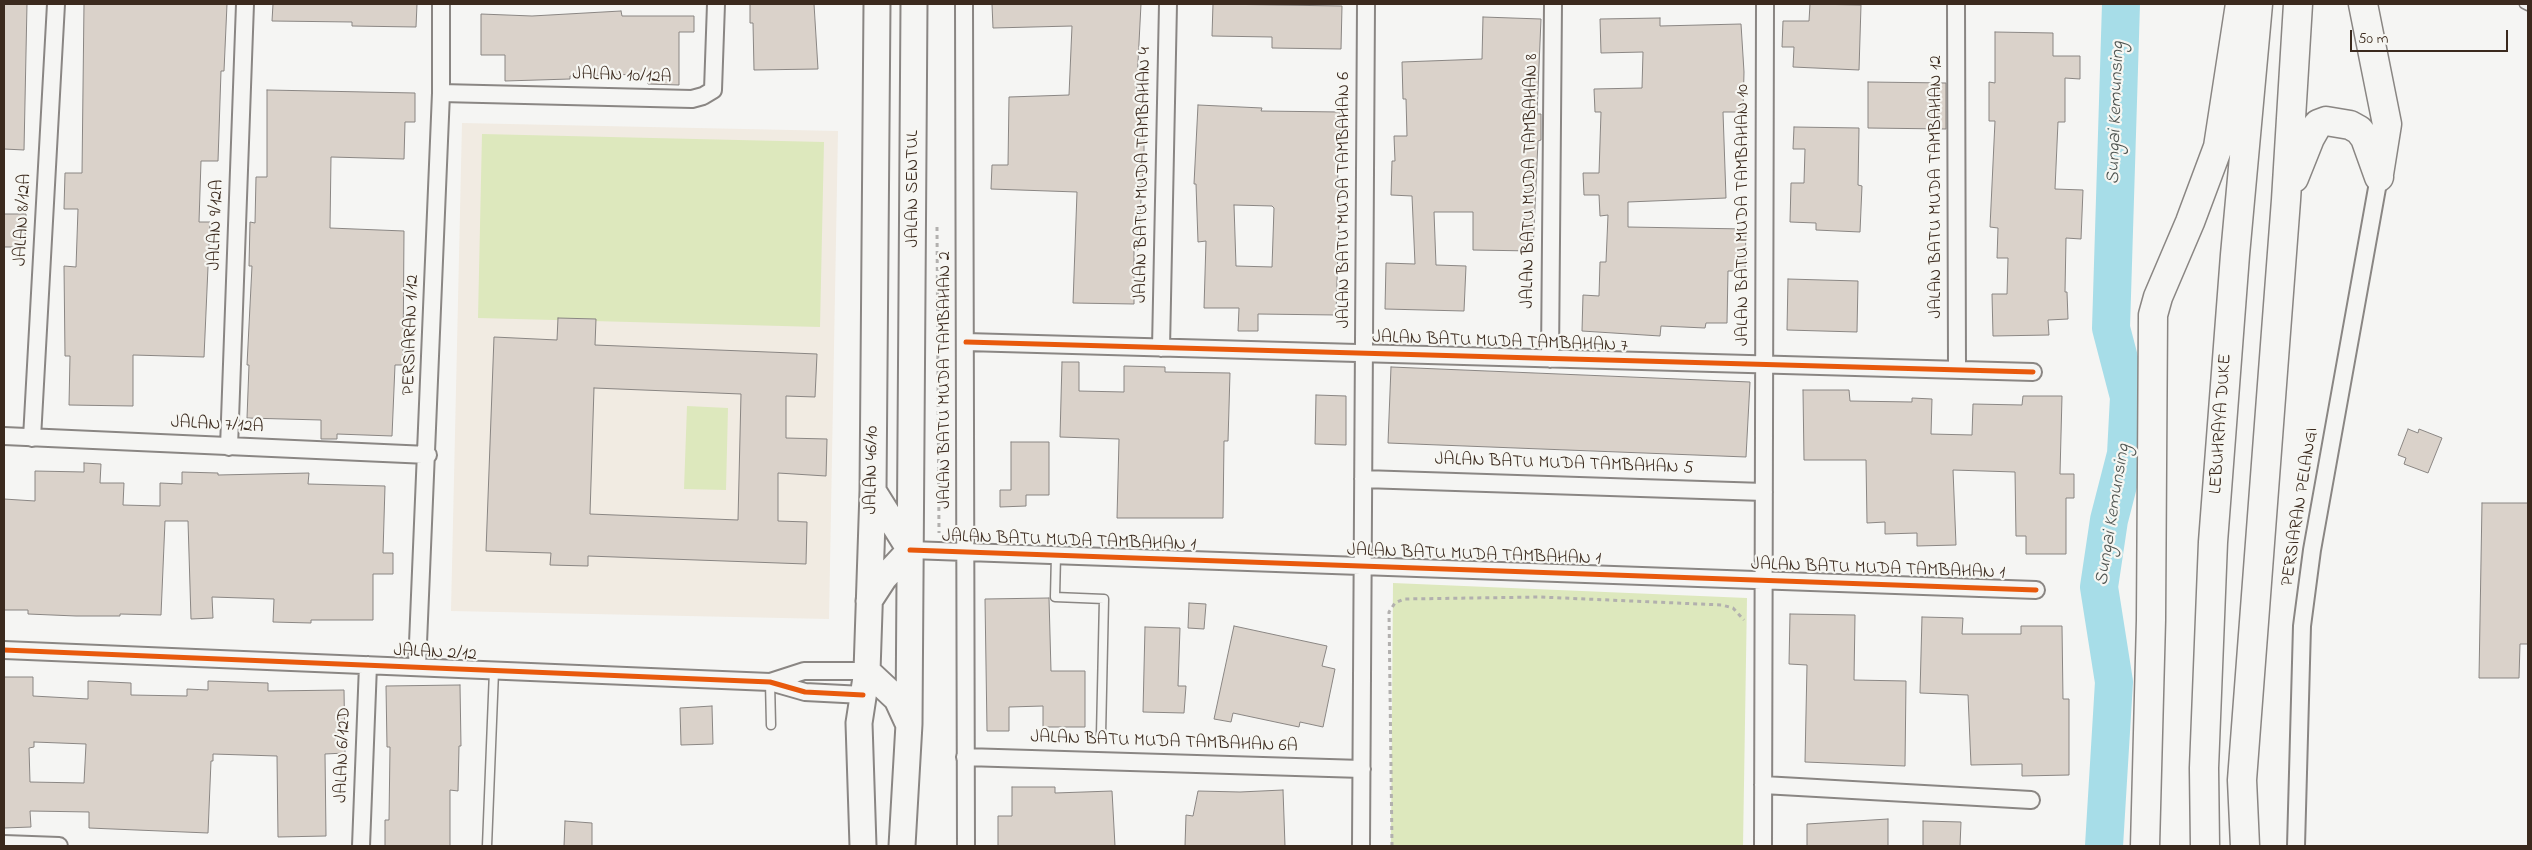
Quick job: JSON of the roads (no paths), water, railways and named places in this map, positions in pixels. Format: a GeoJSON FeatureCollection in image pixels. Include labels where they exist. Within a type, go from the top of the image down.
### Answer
{"type":"FeatureCollection","features":[{"type":"Feature","properties":{"kind":"highway"},"geometry":{"type":"LineString","coordinates":[[2145,846],[2152,620],[2153,314],[2154,306],[2218,147],[2240,4]]}},
{"type":"Feature","properties":{"kind":"highway","name":"LEBUHRAYA DUKE"},"geometry":{"type":"LineString","coordinates":[[2205,846],[2204,768],[2213,542],[2235,255],[2258,4]]}},
{"type":"Feature","properties":{"kind":"highway"},"geometry":{"type":"LineString","coordinates":[[2245,846],[2242,780],[2286,200],[2298,4]]}},
{"type":"Feature","properties":{"kind":"highway"},"geometry":{"type":"LineString","coordinates":[[2363,4],[2386,124],[2379,177]]}},
{"type":"Feature","properties":{"kind":"highway"},"geometry":{"type":"LineString","coordinates":[[2286,200],[2310,138],[2318,124],[2326,121],[2350,125],[2359,130],[2365,138],[2379,177]]}},
{"type":"Feature","properties":{"kind":"main road","name":"JALAN 46/10"},"geometry":{"type":"LineString","coordinates":[[863,846],[859,723],[871,683],[869,601],[873,491],[877,4]]}},
{"type":"Feature","properties":{"kind":"main road","name":"JALAN SENTUL"},"geometry":{"type":"LineString","coordinates":[[910,550],[913,374],[914,4]]}},
{"type":"Feature","properties":{"kind":"main road"},"geometry":{"type":"LineString","coordinates":[[873,491],[910,550],[909,724],[902,846]]}},
{"type":"Feature","properties":{"kind":"main road"},"geometry":{"type":"LineString","coordinates":[[869,601],[884,578],[910,550]]}},
{"type":"Feature","properties":{"kind":"main road"},"geometry":{"type":"LineString","coordinates":[[871,683],[897,671],[909,650]]}},
{"type":"Feature","properties":{"kind":"main road"},"geometry":{"type":"LineString","coordinates":[[871,683],[897,699],[909,724]]}},
{"type":"Feature","properties":{"kind":"street","name":"JALAN 8/12A"},"geometry":{"type":"LineString","coordinates":[[32,438],[56,4]]}},
{"type":"Feature","properties":{"kind":"street","name":"JALAN 9/12A"},"geometry":{"type":"LineString","coordinates":[[229,447],[245,4]]}},
{"type":"Feature","properties":{"kind":"street","name":"PERSIARAN 1/12"},"geometry":{"type":"LineString","coordinates":[[417,667],[428,455],[441,92],[441,4]]}},
{"type":"Feature","properties":{"kind":"street","name":"JALAN 10/12A"},"geometry":{"type":"LineString","coordinates":[[441,92],[692,99],[703,96],[713,90],[716,4]]}},
{"type":"Feature","properties":{"kind":"street","name":"JALAN BATU MUDA TAMBAHAN 2"},"geometry":{"type":"LineString","coordinates":[[964,4],[966,846]]}},
{"type":"Feature","properties":{"kind":"street","name":"JALAN BATU MUDA TAMBAHAN 4"},"geometry":{"type":"LineString","coordinates":[[1161,348],[1168,4]]}},
{"type":"Feature","properties":{"kind":"street","name":"JALAN BATU MUDA TAMBAHAN 6"},"geometry":{"type":"LineString","coordinates":[[1361,846],[1366,4]]}},
{"type":"Feature","properties":{"kind":"street","name":"JALAN BATU MUDA TAMBAHAN 8"},"geometry":{"type":"LineString","coordinates":[[1550,359],[1553,4]]}},
{"type":"Feature","properties":{"kind":"street","name":"JALAN BATU MUDA TAMBAHAN 10"},"geometry":{"type":"LineString","coordinates":[[1764,846],[1765,4]]}},
{"type":"Feature","properties":{"kind":"street","name":"JALAN BATU MUDA TAMBAHAN 12"},"geometry":{"type":"LineString","coordinates":[[1956,4],[1957,370]]}},
{"type":"Feature","properties":{"kind":"street","name":"PERSIARAN PELANGI"},"geometry":{"type":"LineString","coordinates":[[2296,846],[2302,626],[2312,550],[2379,177]]}},
{"type":"Feature","properties":{"kind":"street","name":"JALAN BATU MUDA TAMBAHAN 7"},"geometry":{"type":"LineString","coordinates":[[966,342],[2033,372]]}},
{"type":"Feature","properties":{"kind":"street","name":"JALAN 7/12A"},"geometry":{"type":"LineString","coordinates":[[4,436],[428,455]]}},
{"type":"Feature","properties":{"kind":"street","name":"JALAN BATU MUDA TAMBAHAN 5"},"geometry":{"type":"LineString","coordinates":[[1363,479],[1764,492]]}},
{"type":"Feature","properties":{"kind":"street","name":"JALAN BATU MUDA TAMBAHAN 1"},"geometry":{"type":"LineString","coordinates":[[910,550],[2036,590]]}},
{"type":"Feature","properties":{"kind":"street","name":"JALAN 2/12"},"geometry":{"type":"LineString","coordinates":[[4,650],[770,682],[805,692],[871,683]]}},
{"type":"Feature","properties":{"kind":"street","name":"JALAN 6/12D"},"geometry":{"type":"LineString","coordinates":[[361,846],[368,665]]}},
{"type":"Feature","properties":{"kind":"street","name":"JALAN 2/12"},"geometry":{"type":"LineString","coordinates":[[770,682],[804,671],[871,683]]}},
{"type":"Feature","properties":{"kind":"street","name":"JALAN BATU MUDA TAMBAHAN 6A"},"geometry":{"type":"LineString","coordinates":[[965,757],[1362,769]]}},
{"type":"Feature","properties":{"kind":"street"},"geometry":{"type":"LineString","coordinates":[[1764,785],[2031,800]]}},
{"type":"Feature","properties":{"kind":"street"},"geometry":{"type":"LineString","coordinates":[[4,844],[59,846]]}},
{"type":"Feature","properties":{"kind":"lane"},"geometry":{"type":"LineString","coordinates":[[2524,4],[2528,6]]}},
{"type":"Feature","properties":{"kind":"lane"},"geometry":{"type":"LineString","coordinates":[[1056,555],[1055,597],[1104,599],[1101,735]]}},
{"type":"Feature","properties":{"kind":"lane"},"geometry":{"type":"LineString","coordinates":[[487,846],[494,671]]}},
{"type":"Feature","properties":{"kind":"lane"},"geometry":{"type":"LineString","coordinates":[[770,682],[771,725]]}},
{"type":"Feature","properties":{"kind":"waterway","name":"Sungai Kemunsing"},"geometry":{"type":"LineString","coordinates":[[2104,846],[2114,682],[2099,587],[2109,520],[2126,454],[2129,397],[2111,328],[2121,4]]}}]}
